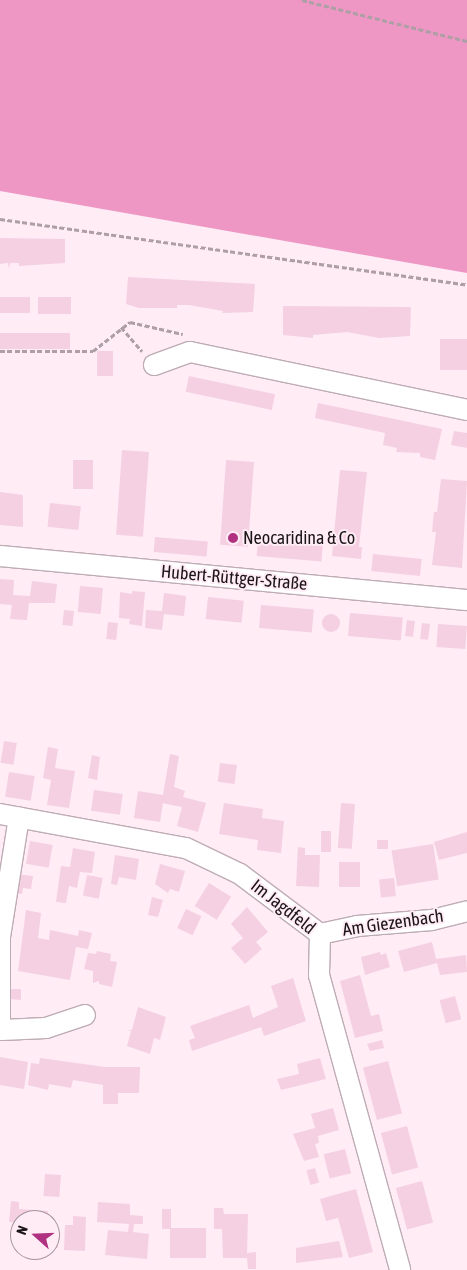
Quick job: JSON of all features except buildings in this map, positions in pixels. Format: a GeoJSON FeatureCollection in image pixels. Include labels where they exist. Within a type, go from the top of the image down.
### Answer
{"type":"FeatureCollection","features":[{"type":"Feature","properties":{"kind":"street"},"geometry":{"type":"LineString","coordinates":[[154,365],[190,352],[467,410]]}},
{"type":"Feature","properties":{"kind":"street","name":"Hubert-Rüttger-Straße"},"geometry":{"type":"LineString","coordinates":[[0,556],[467,600]]}},
{"type":"Feature","properties":{"kind":"street"},"geometry":{"type":"LineString","coordinates":[[10,815],[0,937],[1,1030],[46,1028],[85,1015]]}},
{"type":"Feature","properties":{"kind":"street","name":"Im Jagdfeld"},"geometry":{"type":"LineString","coordinates":[[10,815],[186,848],[240,874],[320,934],[319,975],[400,1270]]}},
{"type":"Feature","properties":{"kind":"street","name":"Am Giezenbach"},"geometry":{"type":"LineString","coordinates":[[320,934],[357,926],[432,920],[467,911]]}},
{"type":"Feature","properties":{"kind":"path"},"geometry":{"type":"LineString","coordinates":[[302,0],[467,41]]}},
{"type":"Feature","properties":{"kind":"path"},"geometry":{"type":"LineString","coordinates":[[0,219],[467,285]]}},
{"type":"Feature","properties":{"kind":"path"},"geometry":{"type":"LineString","coordinates":[[0,351],[93,351],[121,327],[154,365]]}},
{"type":"Feature","properties":{"kind":"shaded area"},"geometry":{"type":"Polygon","coordinates":[[[0,0],[467,0],[467,273],[0,191],[0,0]]]}},
{"type":"Feature","properties":{"kind":"place","name":"Neocaridina & Co"},"geometry":{"type":"Point","coordinates":[233,538]}}]}
